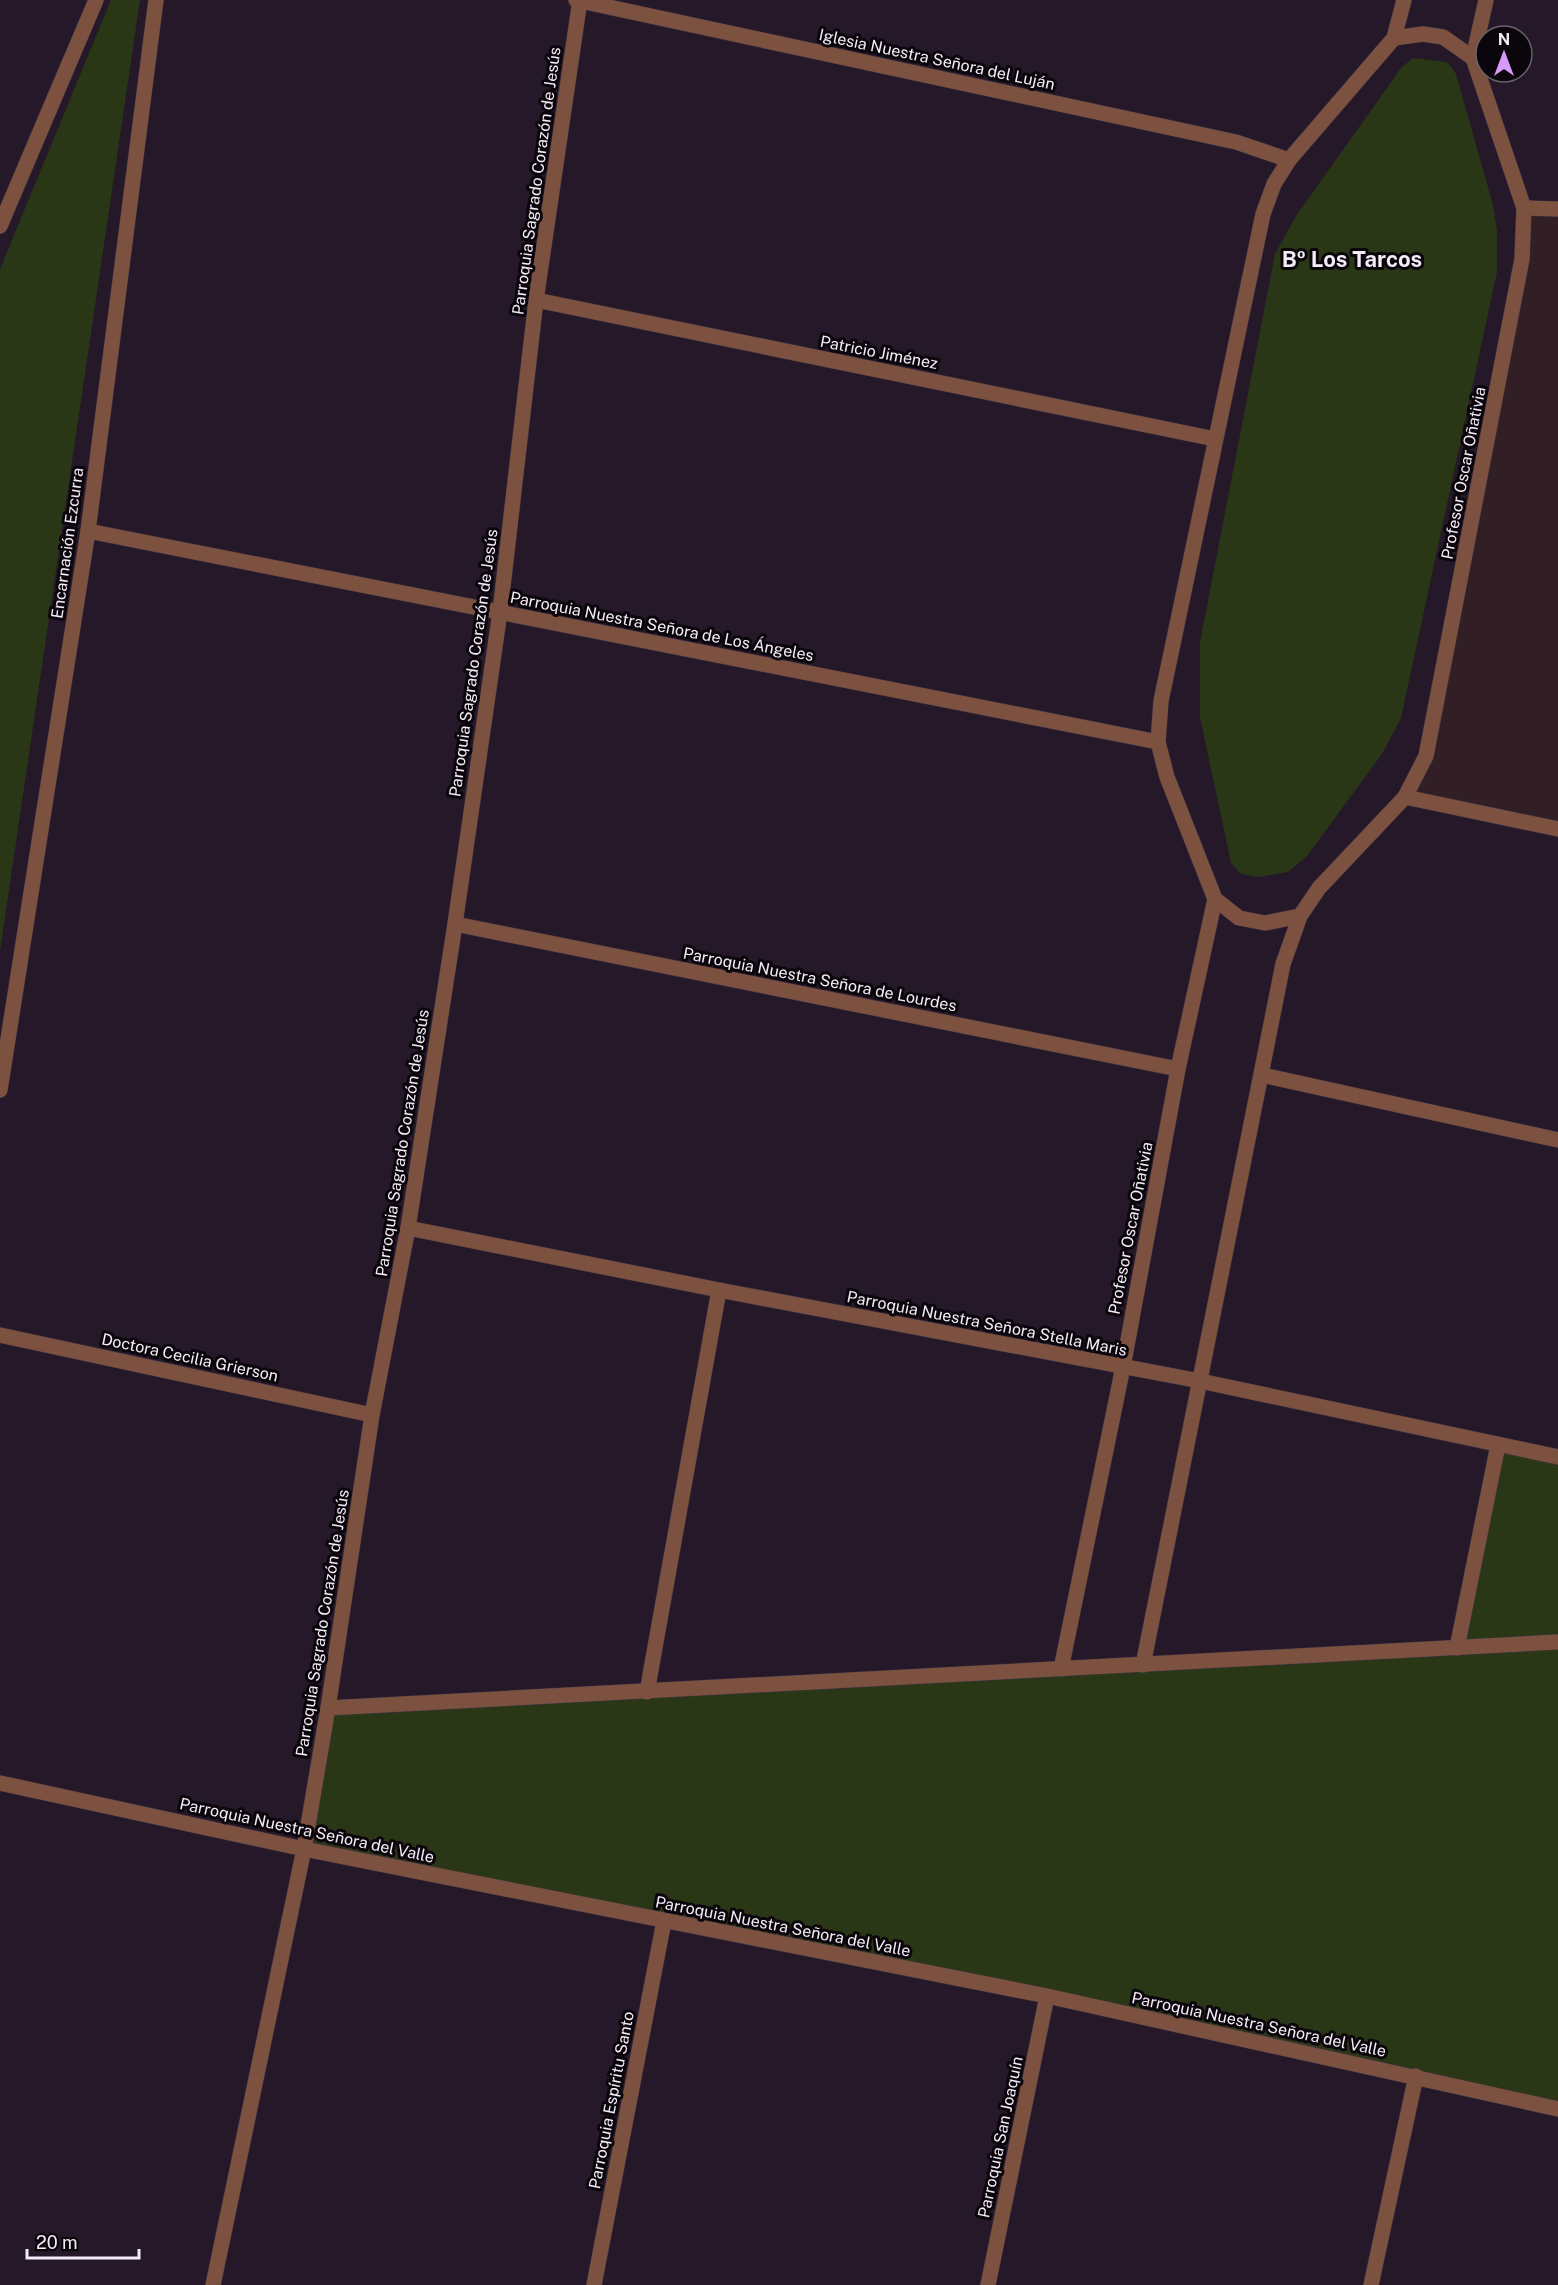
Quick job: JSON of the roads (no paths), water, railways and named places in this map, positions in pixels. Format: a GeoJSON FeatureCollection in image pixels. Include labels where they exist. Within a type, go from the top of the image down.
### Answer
{"type":"FeatureCollection","features":[{"type":"Feature","properties":{"kind":"street"},"geometry":{"type":"LineString","coordinates":[[0,226],[96,0]]}},
{"type":"Feature","properties":{"kind":"street","name":"Encarnación Ezcurra"},"geometry":{"type":"LineString","coordinates":[[0,1090],[88,531],[156,0]]}},
{"type":"Feature","properties":{"kind":"street","name":"Iglesia Nuestra Señora del Luján"},"geometry":{"type":"LineString","coordinates":[[579,0],[1236,142],[1288,160]]}},
{"type":"Feature","properties":{"kind":"street","name":"Parroquia Sagrado Corazón de Jesús"},"geometry":{"type":"LineString","coordinates":[[213,2285],[304,1849],[328,1708],[372,1414],[408,1228],[500,612],[536,300],[579,0]]}},
{"type":"Feature","properties":{"kind":"street"},"geometry":{"type":"LineString","coordinates":[[1300,916],[1265,922],[1239,918],[1215,899],[1167,777],[1158,742],[1161,701],[1263,214],[1274,184],[1288,160],[1394,38],[1404,0]]}},
{"type":"Feature","properties":{"kind":"street"},"geometry":{"type":"LineString","coordinates":[[1394,38],[1423,34],[1443,37],[1473,58],[1486,0]]}},
{"type":"Feature","properties":{"kind":"street","name":"Profesor Oscar Oñativia"},"geometry":{"type":"LineString","coordinates":[[1143,1665],[1283,964],[1300,916],[1319,888],[1406,797],[1426,756],[1522,259],[1524,208],[1473,58]]}},
{"type":"Feature","properties":{"kind":"street"},"geometry":{"type":"LineString","coordinates":[[1524,208],[1558,209]]}},
{"type":"Feature","properties":{"kind":"street","name":"Patricio Jiménez"},"geometry":{"type":"LineString","coordinates":[[536,300],[1215,439]]}},
{"type":"Feature","properties":{"kind":"street","name":"Parroquia Nuestra Señora de Los Ángeles"},"geometry":{"type":"LineString","coordinates":[[88,531],[1158,742]]}},
{"type":"Feature","properties":{"kind":"street"},"geometry":{"type":"LineString","coordinates":[[1406,797],[1558,829]]}},
{"type":"Feature","properties":{"kind":"street","name":"Profesor Oscar Oñativia"},"geometry":{"type":"LineString","coordinates":[[1061,1669],[1122,1367],[1178,1070],[1215,899]]}},
{"type":"Feature","properties":{"kind":"street","name":"Parroquia Nuestra Señora de Lourdes"},"geometry":{"type":"LineString","coordinates":[[455,924],[1178,1070]]}},
{"type":"Feature","properties":{"kind":"street"},"geometry":{"type":"LineString","coordinates":[[1262,1075],[1558,1140]]}},
{"type":"Feature","properties":{"kind":"street","name":"Parroquia Nuestra Señora Stella Maris"},"geometry":{"type":"LineString","coordinates":[[408,1228],[719,1290],[1200,1381],[1558,1457]]}},
{"type":"Feature","properties":{"kind":"street"},"geometry":{"type":"LineString","coordinates":[[647,1692],[719,1290]]}},
{"type":"Feature","properties":{"kind":"street","name":"Doctora Cecilia Grierson"},"geometry":{"type":"LineString","coordinates":[[0,1335],[372,1414]]}},
{"type":"Feature","properties":{"kind":"street"},"geometry":{"type":"LineString","coordinates":[[1457,1648],[1498,1444]]}},
{"type":"Feature","properties":{"kind":"street"},"geometry":{"type":"LineString","coordinates":[[328,1708],[1558,1642]]}},
{"type":"Feature","properties":{"kind":"street","name":"Parroquia Nuestra Señora del Valle"},"geometry":{"type":"LineString","coordinates":[[0,1783],[304,1849],[1047,1996],[1558,2109]]}},
{"type":"Feature","properties":{"kind":"street","name":"Parroquia Espíritu Santo"},"geometry":{"type":"LineString","coordinates":[[594,2285],[664,1921]]}},
{"type":"Feature","properties":{"kind":"street","name":"Parroquia San Joaquín"},"geometry":{"type":"LineString","coordinates":[[988,2285],[1047,1996]]}},
{"type":"Feature","properties":{"kind":"street"},"geometry":{"type":"LineString","coordinates":[[1371,2285],[1416,2076]]}},
{"type":"Feature","properties":{"kind":"district","name":"Bº Los Tarcos"},"geometry":{"type":"Point","coordinates":[1352,259]}}]}
